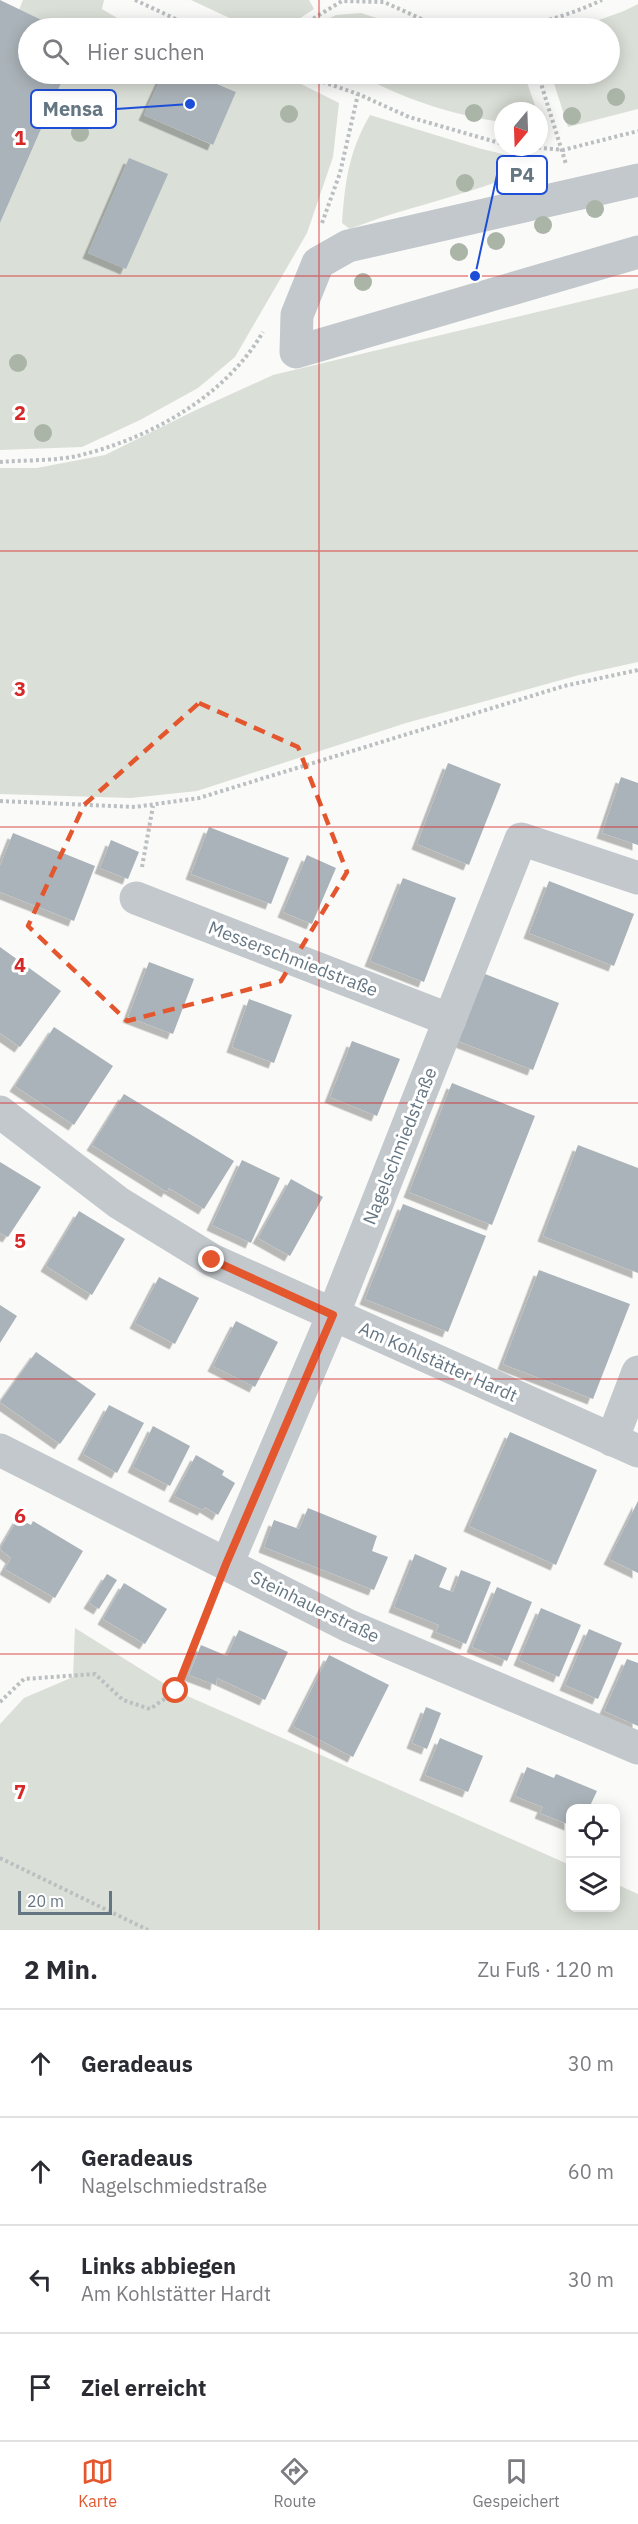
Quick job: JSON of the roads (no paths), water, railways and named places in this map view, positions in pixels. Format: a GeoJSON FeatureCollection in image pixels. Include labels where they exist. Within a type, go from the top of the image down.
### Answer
{"type":"FeatureCollection","features":[{"type":"Feature","properties":{"kind":"street"},"geometry":{"type":"LineString","coordinates":[[638,180],[348,246],[318,263],[297,315],[296,352],[638,252]]}},
{"type":"Feature","properties":{"kind":"street","name":"Nagelschmiedstraße"},"geometry":{"type":"LineString","coordinates":[[226,1564],[333,1315],[521,839],[638,879]]}},
{"type":"Feature","properties":{"kind":"street","name":"Messerschmiedstraße"},"geometry":{"type":"LineString","coordinates":[[136,898],[450,1020]]}},
{"type":"Feature","properties":{"kind":"street","name":"Am Kohlstätter Hardt"},"geometry":{"type":"LineString","coordinates":[[0,1112],[119,1203],[212,1260],[625,1446]]}},
{"type":"Feature","properties":{"kind":"street"},"geometry":{"type":"LineString","coordinates":[[625,1446],[638,1372]]}},
{"type":"Feature","properties":{"kind":"street","name":"Steinhauerstraße"},"geometry":{"type":"LineString","coordinates":[[0,1450],[349,1626],[638,1748]]}},
{"type":"Feature","properties":{"kind":"place","name":"Mensa"},"geometry":{"type":"Point","coordinates":[190,104]}},
{"type":"Feature","properties":{"kind":"place","name":"P4"},"geometry":{"type":"Point","coordinates":[475,276]}}]}
